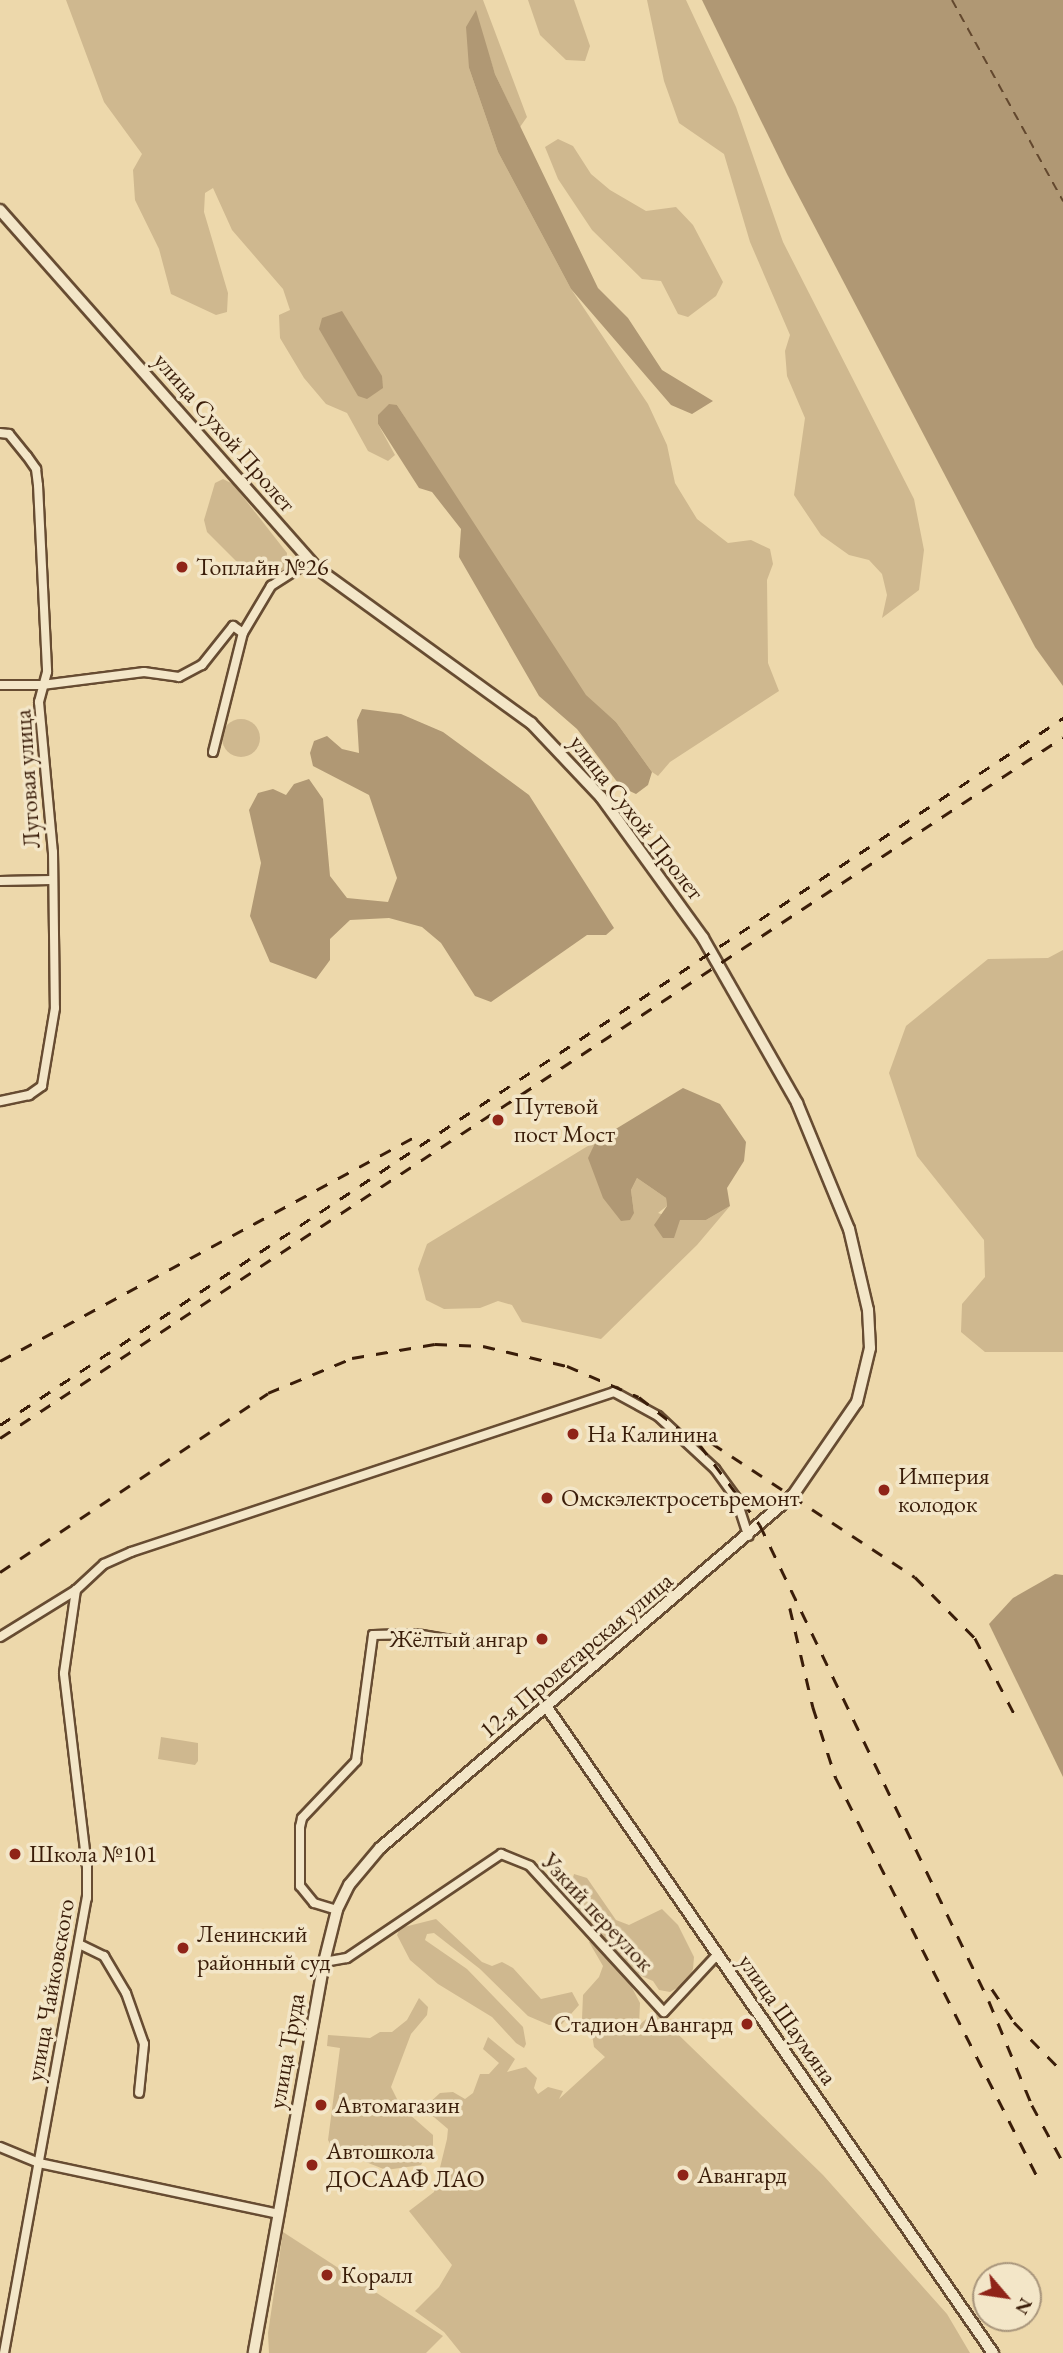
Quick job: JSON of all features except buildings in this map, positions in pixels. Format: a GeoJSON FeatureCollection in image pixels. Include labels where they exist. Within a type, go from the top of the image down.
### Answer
{"type":"FeatureCollection","features":[{"type":"Feature","properties":{"kind":"main road","name":"улица Сухой Пролет"},"geometry":{"type":"LineString","coordinates":[[0,211],[310,561],[357,600],[530,723],[565,755],[703,938],[750,1016],[797,1103],[835,1189],[865,1288],[870,1329],[867,1368],[857,1402],[842,1430]]}},
{"type":"Feature","properties":{"kind":"main road","name":"12-я Пролетарская улица"},"geometry":{"type":"LineString","coordinates":[[337,1910],[349,1885],[380,1848],[548,1709],[748,1536],[793,1495],[842,1430]]}},
{"type":"Feature","properties":{"kind":"main road","name":"улица Шаумяна"},"geometry":{"type":"LineString","coordinates":[[548,1709],[993,2353]]}},
{"type":"Feature","properties":{"kind":"main road","name":"улица Труда"},"geometry":{"type":"LineString","coordinates":[[254,2353],[324,1962],[337,1910]]}},
{"type":"Feature","properties":{"kind":"street","name":"Луговая улица"},"geometry":{"type":"LineString","coordinates":[[0,433],[9,434],[36,469],[47,672],[42,685],[55,1008],[42,1086],[29,1095],[0,1101]]}},
{"type":"Feature","properties":{"kind":"street"},"geometry":{"type":"LineString","coordinates":[[213,752],[243,633],[271,586],[310,561]]}},
{"type":"Feature","properties":{"kind":"street"},"geometry":{"type":"LineString","coordinates":[[0,685],[42,685],[144,672],[179,677],[202,665],[233,626],[243,633]]}},
{"type":"Feature","properties":{"kind":"street"},"geometry":{"type":"LineString","coordinates":[[0,881],[51,880]]}},
{"type":"Feature","properties":{"kind":"street"},"geometry":{"type":"LineString","coordinates":[[0,1637],[76,1590],[104,1564],[131,1552],[614,1392],[658,1416],[715,1469],[736,1498],[748,1536]]}},
{"type":"Feature","properties":{"kind":"street","name":"улица Чайковского"},"geometry":{"type":"LineString","coordinates":[[5,2353],[79,1944],[87,1867],[64,1673],[76,1590]]}},
{"type":"Feature","properties":{"kind":"street"},"geometry":{"type":"LineString","coordinates":[[337,1910],[314,1903],[300,1886],[300,1828],[302,1818],[356,1761],[376,1633],[470,1643]]}},
{"type":"Feature","properties":{"kind":"street","name":"Узкий переулок"},"geometry":{"type":"LineString","coordinates":[[324,1962],[347,1958],[502,1854],[530,1866],[664,2012],[717,1955]]}},
{"type":"Feature","properties":{"kind":"street"},"geometry":{"type":"LineString","coordinates":[[79,1944],[104,1956],[127,1993],[144,2044],[139,2093]]}},
{"type":"Feature","properties":{"kind":"street"},"geometry":{"type":"LineString","coordinates":[[0,2147],[39,2162],[278,2214]]}},
{"type":"Feature","properties":{"kind":"shaded area"},"geometry":{"type":"Polygon","coordinates":[[[66,0],[483,0],[527,117],[520,127],[495,74],[475,13],[469,68],[498,152],[571,289],[648,404],[667,445],[675,483],[697,519],[728,543],[751,540],[770,549],[773,564],[767,580],[768,663],[779,691],[670,762],[658,776],[652,772],[616,722],[586,696],[545,638],[397,405],[378,424],[395,455],[388,461],[368,451],[347,413],[326,404],[304,378],[280,338],[279,315],[290,310],[283,289],[232,230],[213,188],[205,193],[204,212],[228,293],[227,312],[216,315],[171,294],[159,249],[135,200],[133,170],[142,154],[104,102],[66,0]]]}},
{"type":"Feature","properties":{"kind":"shaded area"},"geometry":{"type":"Polygon","coordinates":[[[528,0],[574,0],[590,46],[585,61],[566,60],[540,35],[528,0]]]}},
{"type":"Feature","properties":{"kind":"shaded area"},"geometry":{"type":"Polygon","coordinates":[[[647,0],[686,0],[736,107],[783,242],[914,499],[924,550],[919,590],[882,618],[887,595],[882,574],[869,560],[849,555],[821,535],[794,495],[805,418],[787,376],[785,351],[790,335],[750,242],[724,154],[679,123],[664,81],[647,0]]]}},
{"type":"Feature","properties":{"kind":"shaded area"},"geometry":{"type":"Polygon","coordinates":[[[702,0],[1063,0],[1063,686],[1035,647],[787,174],[702,0]]]}},
{"type":"Feature","properties":{"kind":"shaded area"},"geometry":{"type":"Polygon","coordinates":[[[476,10],[495,74],[598,288],[628,318],[662,370],[713,401],[692,414],[671,405],[571,289],[498,152],[469,68],[466,27],[476,10]]]}},
{"type":"Feature","properties":{"kind":"shaded area"},"geometry":{"type":"Polygon","coordinates":[[[558,139],[573,146],[591,174],[610,190],[646,211],[676,207],[693,225],[723,282],[716,296],[688,317],[678,314],[661,281],[642,279],[592,230],[558,179],[545,147],[558,139]]]}},
{"type":"Feature","properties":{"kind":"shaded area"},"geometry":{"type":"Polygon","coordinates":[[[342,311],[382,376],[383,388],[367,399],[358,396],[319,329],[322,318],[342,311]]]}},
{"type":"Feature","properties":{"kind":"shaded area"},"geometry":{"type":"Polygon","coordinates":[[[389,404],[397,405],[586,695],[616,722],[652,772],[648,785],[636,794],[621,787],[577,729],[539,696],[459,557],[461,529],[432,492],[419,488],[378,424],[378,415],[389,404]]]}},
{"type":"Feature","properties":{"kind":"shaded area"},"geometry":{"type":"Polygon","coordinates":[[[223,479],[233,484],[287,553],[286,571],[264,574],[244,569],[207,532],[204,520],[215,483],[223,479]]]}},
{"type":"Feature","properties":{"kind":"shaded area"},"geometry":{"type":"Polygon","coordinates":[[[362,709],[401,714],[443,732],[529,795],[614,928],[606,935],[587,935],[491,1002],[475,996],[441,943],[422,927],[389,918],[350,920],[330,939],[330,960],[316,979],[270,962],[250,916],[261,863],[249,810],[258,793],[273,789],[286,795],[294,784],[309,779],[323,799],[330,876],[347,898],[388,902],[397,878],[369,795],[313,766],[310,753],[314,741],[327,736],[342,749],[359,753],[357,720],[362,709]]]}},
{"type":"Feature","properties":{"kind":"shaded area"},"geometry":{"type":"Polygon","coordinates":[[[241,719],[254,725],[260,738],[254,751],[241,757],[228,751],[222,738],[228,725],[241,719]]]}},
{"type":"Feature","properties":{"kind":"shaded area"},"geometry":{"type":"Polygon","coordinates":[[[1063,950],[1063,1352],[985,1352],[961,1332],[962,1304],[985,1277],[984,1240],[917,1156],[889,1073],[906,1026],[988,959],[1048,958],[1063,950]]]}},
{"type":"Feature","properties":{"kind":"shaded area"},"geometry":{"type":"Polygon","coordinates":[[[683,1088],[720,1104],[746,1142],[744,1161],[727,1188],[730,1206],[706,1220],[680,1220],[674,1238],[663,1238],[654,1225],[667,1206],[666,1198],[637,1178],[631,1190],[634,1213],[630,1220],[621,1221],[603,1198],[588,1158],[596,1141],[683,1088]]]}},
{"type":"Feature","properties":{"kind":"shaded area"},"geometry":{"type":"Polygon","coordinates":[[[596,1141],[589,1158],[634,1213],[631,1190],[637,1178],[666,1198],[667,1206],[658,1213],[680,1220],[706,1220],[730,1206],[697,1245],[601,1339],[522,1322],[512,1305],[498,1301],[480,1308],[444,1309],[426,1300],[418,1269],[427,1244],[596,1141]]]}},
{"type":"Feature","properties":{"kind":"shaded area"},"geometry":{"type":"Polygon","coordinates":[[[1055,1574],[1063,1575],[1063,1777],[989,1624],[1013,1598],[1055,1574]]]}},
{"type":"Feature","properties":{"kind":"shaded area"},"geometry":{"type":"Polygon","coordinates":[[[161,1737],[198,1743],[198,1761],[195,1765],[158,1759],[161,1737]]]}},
{"type":"Feature","properties":{"kind":"shaded area"},"geometry":{"type":"Polygon","coordinates":[[[574,1874],[587,1878],[616,1920],[629,1925],[662,1909],[678,1925],[694,1957],[693,1969],[686,1983],[670,1992],[659,1990],[653,1981],[637,1974],[628,1980],[640,2003],[639,2025],[655,2012],[823,2175],[947,2314],[970,2353],[461,2353],[444,2332],[415,2311],[439,2287],[452,2265],[409,2211],[434,2192],[447,2139],[448,2129],[428,2112],[427,2105],[440,2093],[453,2092],[465,2099],[473,2093],[480,2074],[489,2074],[499,2063],[483,2049],[488,2037],[515,2059],[507,2072],[526,2067],[537,2078],[534,2088],[538,2094],[548,2087],[563,2091],[559,2099],[605,2057],[594,2047],[591,2028],[582,2019],[583,1995],[599,1977],[603,1966],[589,1942],[600,1934],[568,1896],[574,1874]]]}},
{"type":"Feature","properties":{"kind":"shaded area"},"geometry":{"type":"Polygon","coordinates":[[[436,1919],[482,1962],[492,1966],[502,1962],[513,1968],[541,1999],[572,1992],[579,2005],[562,2024],[549,2025],[528,2016],[480,1969],[434,1933],[427,1934],[425,1940],[467,1969],[523,2027],[526,2044],[524,2048],[492,2017],[438,1984],[410,1960],[397,1935],[400,1928],[436,1919]]]}},
{"type":"Feature","properties":{"kind":"shaded area"},"geometry":{"type":"Polygon","coordinates":[[[419,1998],[428,2007],[427,2015],[411,2034],[391,2087],[401,2107],[433,2135],[433,2145],[421,2165],[386,2170],[333,2149],[328,2140],[340,2048],[327,2046],[328,2035],[370,2038],[380,2032],[392,2032],[407,2020],[419,1998]]]}},
{"type":"Feature","properties":{"kind":"shaded area"},"geometry":{"type":"Polygon","coordinates":[[[283,2232],[443,2336],[426,2353],[269,2353],[268,2333],[283,2232]]]}},
{"type":"Feature","properties":{"kind":"ferry route"},"geometry":{"type":"LineString","coordinates":[[952,0],[1063,201]]}},
{"type":"Feature","properties":{"kind":"railway"},"geometry":{"type":"LineString","coordinates":[[0,1425],[1063,718]]}},
{"type":"Feature","properties":{"kind":"railway"},"geometry":{"type":"LineString","coordinates":[[0,1438],[1063,737]]}},
{"type":"Feature","properties":{"kind":"railway"},"geometry":{"type":"LineString","coordinates":[[0,1361],[416,1136]]}},
{"type":"Feature","properties":{"kind":"railway"},"geometry":{"type":"LineString","coordinates":[[0,1572],[268,1393],[352,1358],[435,1344],[483,1346],[567,1366],[639,1397],[700,1445],[760,1525],[989,2001],[1032,2105],[1063,2162]]}},
{"type":"Feature","properties":{"kind":"railway"},"geometry":{"type":"LineString","coordinates":[[692,1430],[915,1577],[975,1638],[1017,1719]]}},
{"type":"Feature","properties":{"kind":"railway"},"geometry":{"type":"LineString","coordinates":[[790,1608],[813,1707],[836,1778],[1037,2176]]}},
{"type":"Feature","properties":{"kind":"railway"},"geometry":{"type":"LineString","coordinates":[[992,1989],[1014,2022],[1063,2072]]}},
{"type":"Feature","properties":{"kind":"place","name":"Топлайн №26"},"geometry":{"type":"Point","coordinates":[182,567]}},
{"type":"Feature","properties":{"kind":"place","name":"Путевой пост Мост"},"geometry":{"type":"Point","coordinates":[498,1120]}},
{"type":"Feature","properties":{"kind":"place","name":"На Калинина"},"geometry":{"type":"Point","coordinates":[573,1434]}},
{"type":"Feature","properties":{"kind":"place","name":"Империя колодок"},"geometry":{"type":"Point","coordinates":[884,1490]}},
{"type":"Feature","properties":{"kind":"place","name":"Омскэлектросетьремонт"},"geometry":{"type":"Point","coordinates":[547,1498]}},
{"type":"Feature","properties":{"kind":"place","name":"Жёлтый ангар"},"geometry":{"type":"Point","coordinates":[542,1639]}},
{"type":"Feature","properties":{"kind":"place","name":"Школа №101"},"geometry":{"type":"Point","coordinates":[15,1854]}},
{"type":"Feature","properties":{"kind":"place","name":"Ленинский районный суд"},"geometry":{"type":"Point","coordinates":[183,1948]}},
{"type":"Feature","properties":{"kind":"place","name":"Стадион Авангард"},"geometry":{"type":"Point","coordinates":[747,2024]}},
{"type":"Feature","properties":{"kind":"place","name":"Автомагазин"},"geometry":{"type":"Point","coordinates":[321,2105]}},
{"type":"Feature","properties":{"kind":"place","name":"Автошкола ДОСААФ ЛАО"},"geometry":{"type":"Point","coordinates":[312,2165]}},
{"type":"Feature","properties":{"kind":"place","name":"Авангард"},"geometry":{"type":"Point","coordinates":[683,2175]}},
{"type":"Feature","properties":{"kind":"place","name":"Коралл"},"geometry":{"type":"Point","coordinates":[327,2275]}}]}
